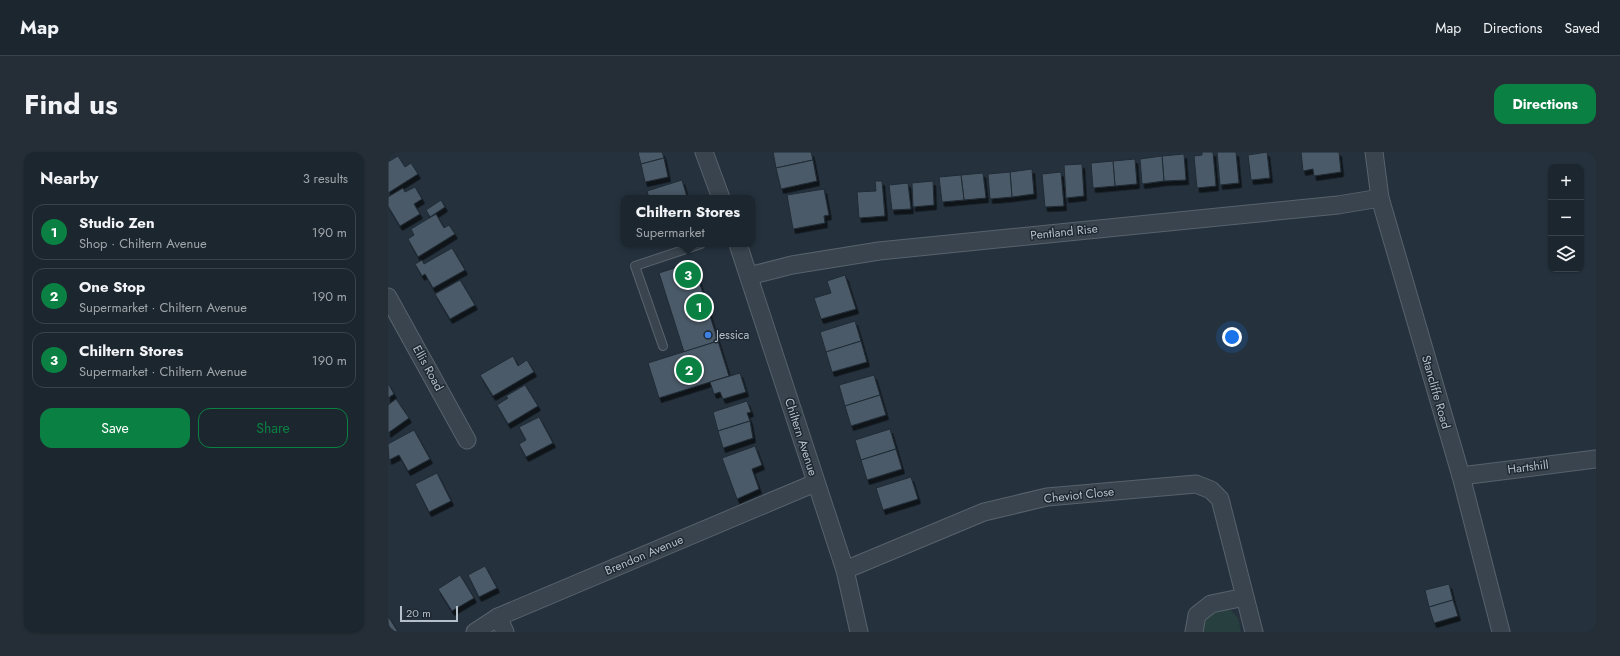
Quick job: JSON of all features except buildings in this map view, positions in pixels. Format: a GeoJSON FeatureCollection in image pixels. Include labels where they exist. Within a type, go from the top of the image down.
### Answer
{"type":"FeatureCollection","features":[{"type":"Feature","properties":{"kind":"street"},"geometry":{"type":"LineString","coordinates":[[704,152],[720,195]]}},
{"type":"Feature","properties":{"kind":"street","name":"Stancliffe Road"},"geometry":{"type":"LineString","coordinates":[[1374,152],[1380,198],[1461,476],[1501,632]]}},
{"type":"Feature","properties":{"kind":"street","name":"Pentland Rise"},"geometry":{"type":"LineString","coordinates":[[749,276],[792,265],[879,251],[1338,205],[1380,198]]}},
{"type":"Feature","properties":{"kind":"street","name":"Chiltern Avenue"},"geometry":{"type":"LineString","coordinates":[[739,247],[815,483],[845,570],[859,632]]}},
{"type":"Feature","properties":{"kind":"street","name":"Ellis Road"},"geometry":{"type":"LineString","coordinates":[[388,297],[467,440]]}},
{"type":"Feature","properties":{"kind":"street","name":"Hartshill"},"geometry":{"type":"LineString","coordinates":[[1461,476],[1596,459]]}},
{"type":"Feature","properties":{"kind":"street","name":"Brendon Avenue"},"geometry":{"type":"LineString","coordinates":[[475,632],[502,625],[815,483]]}},
{"type":"Feature","properties":{"kind":"street","name":"Cheviot Close"},"geometry":{"type":"LineString","coordinates":[[845,570],[984,512],[1048,497],[1196,484],[1211,490],[1220,499],[1254,632]]}},
{"type":"Feature","properties":{"kind":"street"},"geometry":{"type":"LineString","coordinates":[[1194,632],[1197,615],[1211,604],[1245,597]]}},
{"type":"Feature","properties":{"kind":"lane"},"geometry":{"type":"LineString","coordinates":[[663,346],[635,266],[692,247]]}},
{"type":"Feature","properties":{"kind":"green space"},"geometry":{"type":"Polygon","coordinates":[[[1229,608],[1238,618],[1241,632],[1197,632],[1205,611],[1229,608]]]}},
{"type":"Feature","properties":{"kind":"place","name":"Chiltern Stores"},"geometry":{"type":"Point","coordinates":[688,275]}},
{"type":"Feature","properties":{"kind":"place","name":"Studio Zen"},"geometry":{"type":"Point","coordinates":[699,307]}},
{"type":"Feature","properties":{"kind":"place","name":"Jessica"},"geometry":{"type":"Point","coordinates":[708,335]}},
{"type":"Feature","properties":{"kind":"place","name":"One Stop"},"geometry":{"type":"Point","coordinates":[689,370]}}]}
